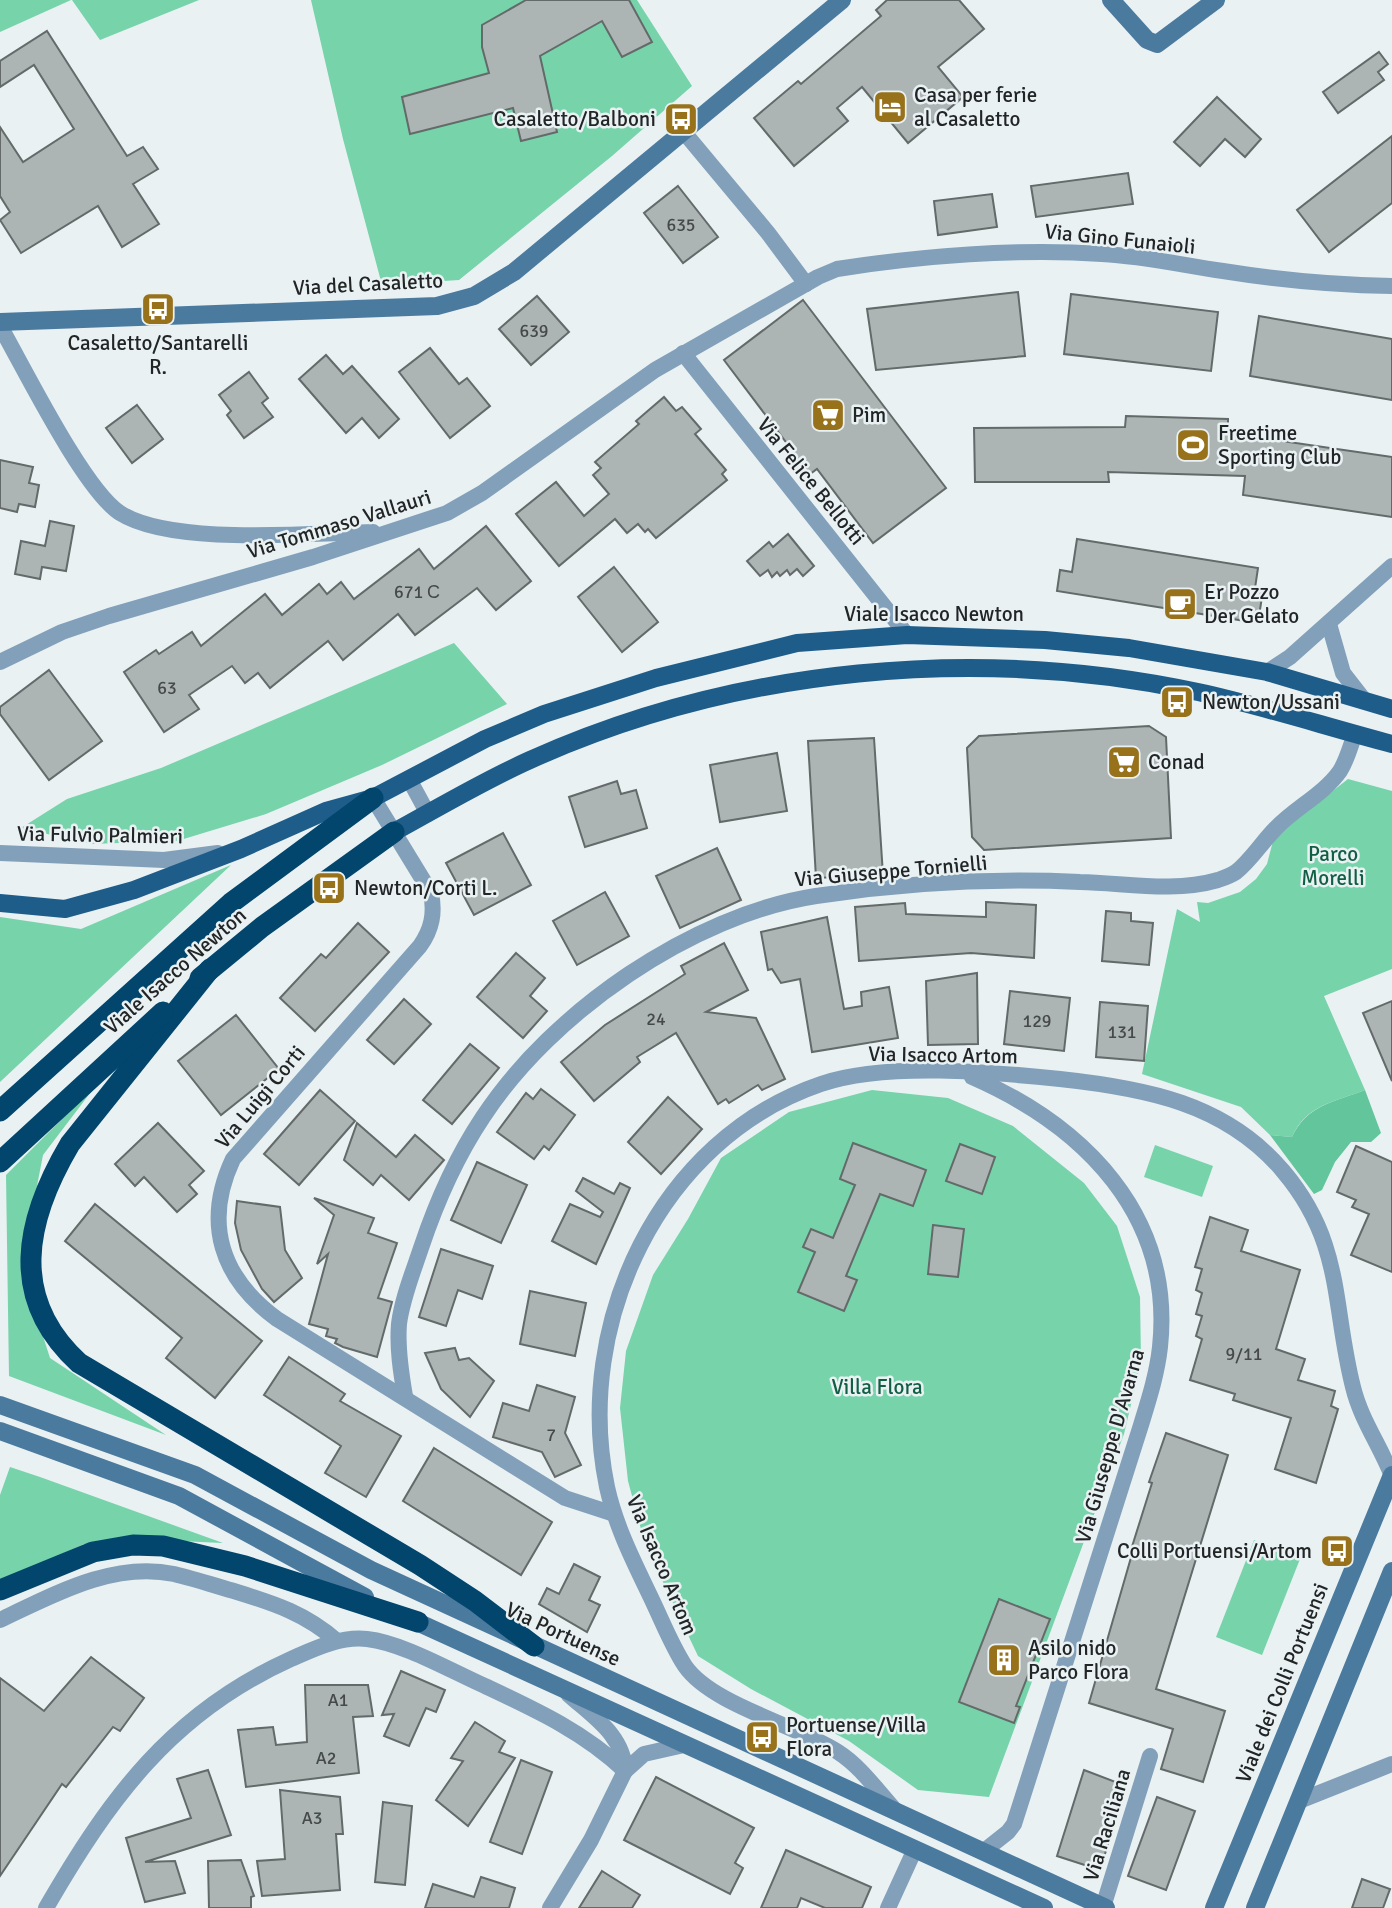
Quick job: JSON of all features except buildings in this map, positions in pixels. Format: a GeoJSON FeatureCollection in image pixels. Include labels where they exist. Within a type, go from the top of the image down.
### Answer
{"type":"FeatureCollection","features":[{"type":"Feature","properties":{"kind":"highway","name":"Viale Isacco Newton"},"geometry":{"type":"LineString","coordinates":[[0,1111],[231,903],[373,798]]}},
{"type":"Feature","properties":{"kind":"highway","name":"Viale Isacco Newton"},"geometry":{"type":"LineString","coordinates":[[0,1162],[211,969],[262,927],[394,832]]}},
{"type":"Feature","properties":{"kind":"highway"},"geometry":{"type":"LineString","coordinates":[[211,969],[70,1144],[51,1176],[34,1223],[31,1257],[35,1296],[43,1318],[61,1347],[79,1363],[420,1565],[490,1612],[534,1646]]}},
{"type":"Feature","properties":{"kind":"highway"},"geometry":{"type":"LineString","coordinates":[[0,1590],[93,1552],[133,1545],[163,1546],[245,1566],[418,1622]]}},
{"type":"Feature","properties":{"kind":"main road","name":"Via del Casaletto"},"geometry":{"type":"LineString","coordinates":[[0,324],[437,306],[453,303],[485,290],[514,272],[842,0]]}},
{"type":"Feature","properties":{"kind":"main road"},"geometry":{"type":"LineString","coordinates":[[1111,0],[1147,40],[1157,44],[1216,0]]}},
{"type":"Feature","properties":{"kind":"main road","name":"Viale Isacco Newton"},"geometry":{"type":"LineString","coordinates":[[373,798],[520,723],[656,678],[797,643],[907,635],[1045,640],[1129,648],[1267,672],[1392,709]]}},
{"type":"Feature","properties":{"kind":"main road","name":"Viale Isacco Newton"},"geometry":{"type":"LineString","coordinates":[[394,832],[530,760],[635,721],[801,679],[869,672],[954,668],[1072,674],[1125,680],[1196,692],[1392,744]]}},
{"type":"Feature","properties":{"kind":"main road"},"geometry":{"type":"LineString","coordinates":[[0,903],[41,908],[88,905],[241,849],[326,811],[373,798]]}},
{"type":"Feature","properties":{"kind":"main road","name":"Via Portuense"},"geometry":{"type":"LineString","coordinates":[[0,1405],[164,1461],[232,1494],[340,1555],[1105,1907]]}},
{"type":"Feature","properties":{"kind":"main road"},"geometry":{"type":"LineString","coordinates":[[0,1431],[136,1478],[217,1516],[314,1571],[418,1622],[566,1692],[1044,1908]]}},
{"type":"Feature","properties":{"kind":"main road","name":"Viale dei Colli Portuensi"},"geometry":{"type":"LineString","coordinates":[[1214,1908],[1392,1476]]}},
{"type":"Feature","properties":{"kind":"main road"},"geometry":{"type":"LineString","coordinates":[[1255,1908],[1392,1571]]}},
{"type":"Feature","properties":{"kind":"street"},"geometry":{"type":"LineString","coordinates":[[683,131],[768,233],[806,284]]}},
{"type":"Feature","properties":{"kind":"street","name":"Via Gino Funaioli"},"geometry":{"type":"LineString","coordinates":[[806,284],[827,272],[851,267],[1020,251],[1060,251],[1157,259],[1222,271],[1348,286],[1392,286]]}},
{"type":"Feature","properties":{"kind":"street","name":"Via Tommaso Vallauri"},"geometry":{"type":"LineString","coordinates":[[0,662],[62,632],[108,616],[313,557],[428,520],[482,492],[612,398],[682,353],[806,284]]}},
{"type":"Feature","properties":{"kind":"street"},"geometry":{"type":"LineString","coordinates":[[0,324],[86,474],[119,512],[138,522],[160,527],[212,533],[386,532]]}},
{"type":"Feature","properties":{"kind":"street","name":"Via Felice Bellotti"},"geometry":{"type":"LineString","coordinates":[[682,353],[907,635]]}},
{"type":"Feature","properties":{"kind":"street"},"geometry":{"type":"LineString","coordinates":[[1267,672],[1329,624],[1392,566]]}},
{"type":"Feature","properties":{"kind":"street"},"geometry":{"type":"LineString","coordinates":[[1329,624],[1343,673],[1364,700]]}},
{"type":"Feature","properties":{"kind":"street","name":"Via Giuseppe Tornielli"},"geometry":{"type":"LineString","coordinates":[[405,1396],[399,1349],[400,1316],[425,1236],[451,1175],[482,1118],[522,1067],[572,1018],[614,987],[661,956],[716,927],[759,910],[802,898],[901,887],[985,883],[1079,881],[1155,887],[1199,883],[1229,876],[1245,864],[1286,818],[1338,774],[1355,734]]}},
{"type":"Feature","properties":{"kind":"street"},"geometry":{"type":"LineString","coordinates":[[409,779],[428,814]]}},
{"type":"Feature","properties":{"kind":"street"},"geometry":{"type":"LineString","coordinates":[[373,798],[394,832]]}},
{"type":"Feature","properties":{"kind":"street","name":"Via Luigi Corti"},"geometry":{"type":"LineString","coordinates":[[394,832],[430,893],[433,909],[429,931],[420,946],[243,1145],[225,1176],[217,1214],[220,1239],[229,1265],[257,1303],[277,1319],[405,1396],[565,1498],[614,1514]]}},
{"type":"Feature","properties":{"kind":"street","name":"Via Fulvio Palmieri"},"geometry":{"type":"LineString","coordinates":[[0,853],[164,860],[241,849]]}},
{"type":"Feature","properties":{"kind":"street","name":"Via Isacco Artom"},"geometry":{"type":"LineString","coordinates":[[894,1809],[840,1753],[712,1690],[694,1676],[679,1657],[614,1514],[601,1440],[600,1389],[604,1354],[621,1287],[642,1242],[671,1195],[700,1162],[749,1121],[811,1087],[836,1079],[884,1071],[1065,1080],[1149,1094],[1217,1117],[1242,1131],[1263,1149],[1302,1197],[1327,1248],[1333,1264],[1344,1347],[1356,1398],[1364,1422],[1381,1446],[1392,1476]]}},
{"type":"Feature","properties":{"kind":"street","name":"Via Giuseppe D'Avarna"},"geometry":{"type":"LineString","coordinates":[[963,1073],[1017,1098],[1047,1116],[1073,1136],[1106,1170],[1130,1205],[1144,1233],[1158,1284],[1160,1321],[1155,1376],[1142,1425],[1017,1814],[1008,1832],[984,1851]]}},
{"type":"Feature","properties":{"kind":"street"},"geometry":{"type":"LineString","coordinates":[[0,1620],[79,1584],[113,1576],[173,1574],[290,1608],[318,1624],[337,1641]]}},
{"type":"Feature","properties":{"kind":"street"},"geometry":{"type":"LineString","coordinates":[[46,1908],[113,1800],[165,1743],[209,1707],[249,1681],[291,1659],[337,1641],[366,1639],[383,1642],[477,1683],[574,1730],[625,1771]]}},
{"type":"Feature","properties":{"kind":"street"},"geometry":{"type":"LineString","coordinates":[[566,1692],[617,1740],[623,1754],[625,1771]]}},
{"type":"Feature","properties":{"kind":"street"},"geometry":{"type":"LineString","coordinates":[[550,1908],[592,1840],[625,1771],[644,1754],[684,1745]]}},
{"type":"Feature","properties":{"kind":"street","name":"Via Raciliana"},"geometry":{"type":"LineString","coordinates":[[1105,1907],[1150,1756]]}},
{"type":"Feature","properties":{"kind":"street"},"geometry":{"type":"LineString","coordinates":[[1299,1801],[1392,1764]]}},
{"type":"Feature","properties":{"kind":"street"},"geometry":{"type":"LineString","coordinates":[[888,1908],[915,1849]]}},
{"type":"Feature","properties":{"kind":"green space"},"geometry":{"type":"Polygon","coordinates":[[[0,0],[71,0],[0,32],[0,0]]]}},
{"type":"Feature","properties":{"kind":"green space"},"geometry":{"type":"Polygon","coordinates":[[[72,0],[199,0],[100,40],[72,0]]]}},
{"type":"Feature","properties":{"kind":"green space"},"geometry":{"type":"Polygon","coordinates":[[[311,0],[526,0],[482,25],[482,47],[489,73],[402,97],[411,134],[513,108],[521,141],[556,132],[540,56],[602,21],[622,57],[651,42],[629,0],[637,0],[692,86],[612,156],[459,280],[382,285],[343,139],[311,0]]]}},
{"type":"Feature","properties":{"kind":"green space"},"geometry":{"type":"Polygon","coordinates":[[[454,643],[507,704],[382,765],[266,814],[177,841],[91,844],[21,828],[67,799],[161,768],[454,643]]]}},
{"type":"Feature","properties":{"kind":"green space","name":"Parco Morelli"},"geometry":{"type":"Polygon","coordinates":[[[1348,779],[1392,791],[1392,969],[1324,996],[1365,1090],[1313,1111],[1298,1126],[1292,1137],[1270,1135],[1241,1107],[1142,1074],[1177,909],[1200,922],[1197,902],[1208,903],[1240,892],[1256,879],[1267,864],[1274,837],[1348,779]]]}},
{"type":"Feature","properties":{"kind":"green space"},"geometry":{"type":"Polygon","coordinates":[[[231,865],[0,1082],[0,917],[81,929],[231,865]]]}},
{"type":"Feature","properties":{"kind":"green space"},"geometry":{"type":"Polygon","coordinates":[[[97,1084],[43,1155],[21,1268],[50,1358],[166,1435],[9,1376],[6,1175],[97,1084]]]}},
{"type":"Feature","properties":{"kind":"green space","name":"Villa Flora"},"geometry":{"type":"Polygon","coordinates":[[[872,1090],[948,1098],[1013,1126],[1084,1183],[1117,1226],[1140,1297],[1141,1362],[1124,1434],[989,1797],[918,1790],[849,1741],[751,1689],[698,1656],[645,1544],[628,1481],[620,1408],[626,1351],[653,1275],[688,1219],[721,1158],[789,1112],[872,1090]]]}},
{"type":"Feature","properties":{"kind":"green space"},"geometry":{"type":"Polygon","coordinates":[[[1365,1090],[1381,1133],[1371,1142],[1351,1142],[1335,1162],[1322,1190],[1314,1194],[1270,1135],[1292,1137],[1298,1126],[1314,1111],[1365,1090]]]}},
{"type":"Feature","properties":{"kind":"green space"},"geometry":{"type":"Polygon","coordinates":[[[1155,1145],[1213,1166],[1202,1197],[1144,1177],[1155,1145]]]}},
{"type":"Feature","properties":{"kind":"green space"},"geometry":{"type":"Polygon","coordinates":[[[10,1467],[223,1543],[179,1541],[84,1544],[0,1582],[0,1495],[10,1467]]]}},
{"type":"Feature","properties":{"kind":"green space"},"geometry":{"type":"Polygon","coordinates":[[[1254,1540],[1300,1559],[1262,1655],[1216,1637],[1254,1540]]]}},
{"type":"Feature","properties":{"kind":"place","name":"Casa per ferie al Casaletto"},"geometry":{"type":"Point","coordinates":[890,107]}},
{"type":"Feature","properties":{"kind":"place","name":"Casaletto/Balboni"},"geometry":{"type":"Point","coordinates":[681,119]}},
{"type":"Feature","properties":{"kind":"place","name":"Casaletto/Santarelli R."},"geometry":{"type":"Point","coordinates":[158,309]}},
{"type":"Feature","properties":{"kind":"place","name":"Pim"},"geometry":{"type":"Point","coordinates":[828,415]}},
{"type":"Feature","properties":{"kind":"place","name":"Freetime Sporting Club"},"geometry":{"type":"Point","coordinates":[1193,445]}},
{"type":"Feature","properties":{"kind":"place","name":"Er Pozzo Der Gelato"},"geometry":{"type":"Point","coordinates":[1180,604]}},
{"type":"Feature","properties":{"kind":"place","name":"Newton/Ussani"},"geometry":{"type":"Point","coordinates":[1177,702]}},
{"type":"Feature","properties":{"kind":"place","name":"Conad"},"geometry":{"type":"Point","coordinates":[1124,762]}},
{"type":"Feature","properties":{"kind":"place","name":"Newton/Corti L."},"geometry":{"type":"Point","coordinates":[329,888]}},
{"type":"Feature","properties":{"kind":"place","name":"Colli Portuensi/Artom"},"geometry":{"type":"Point","coordinates":[1337,1551]}},
{"type":"Feature","properties":{"kind":"place","name":"Asilo nido Parco Flora"},"geometry":{"type":"Point","coordinates":[1004,1660]}},
{"type":"Feature","properties":{"kind":"place","name":"Portuense/Villa Flora"},"geometry":{"type":"Point","coordinates":[762,1737]}}]}
